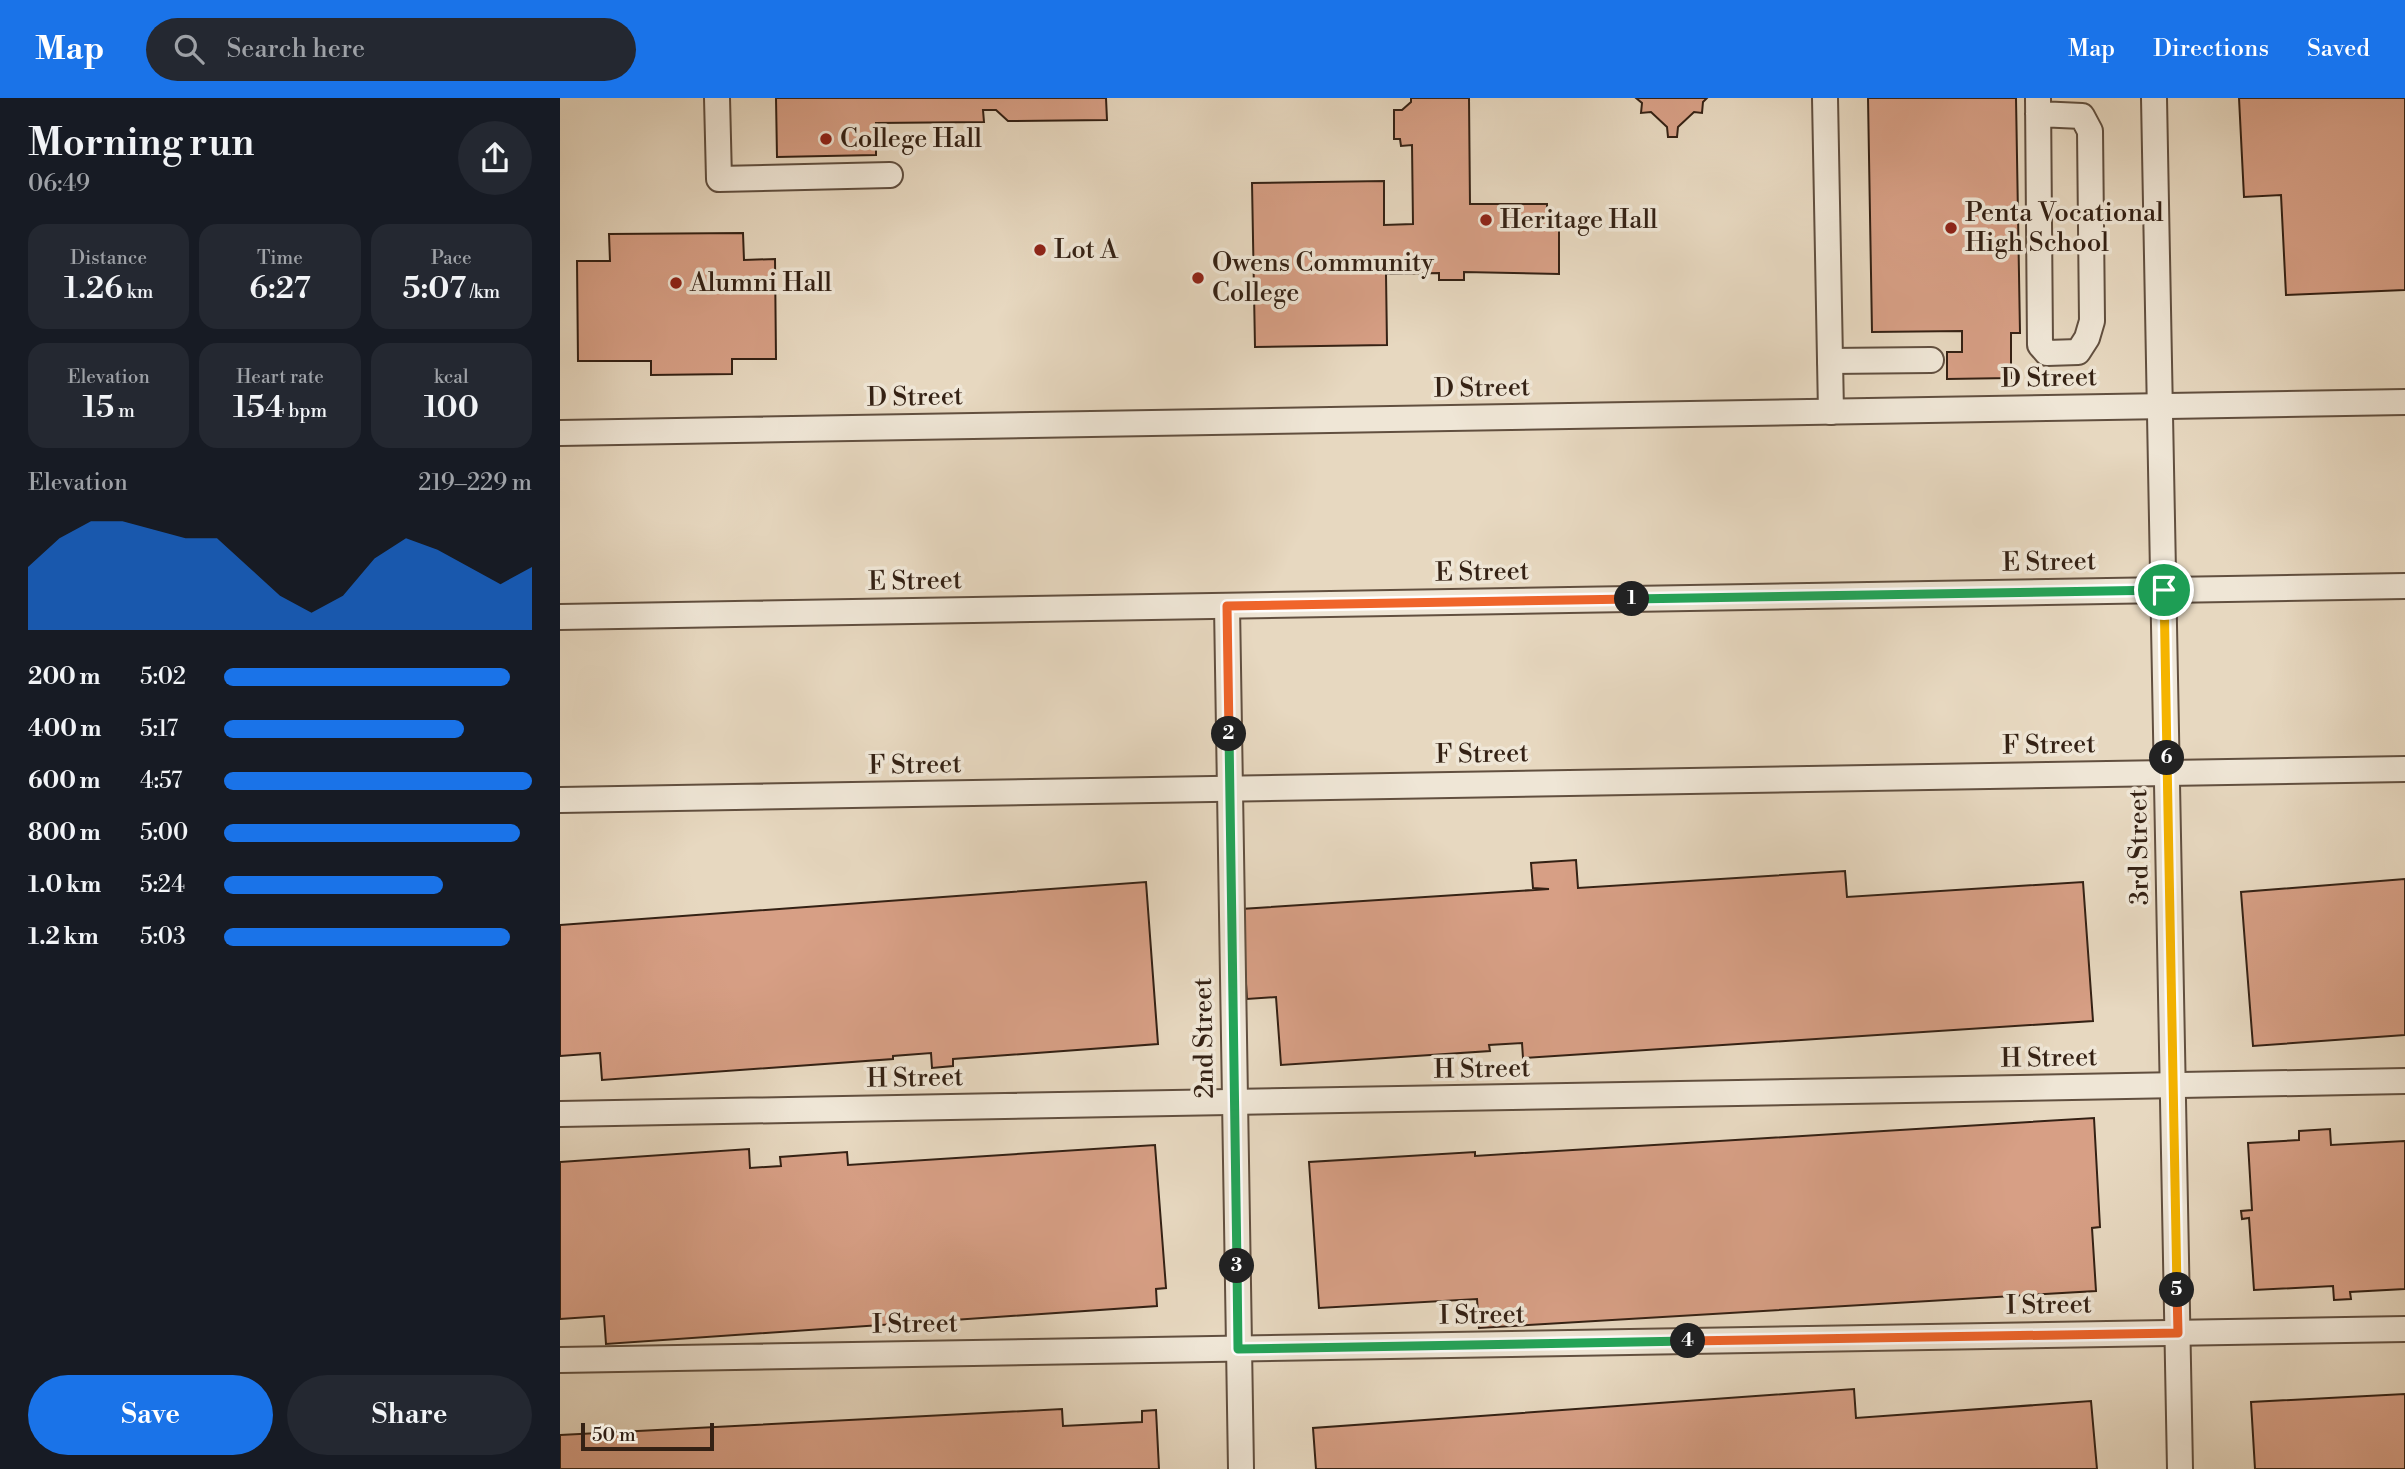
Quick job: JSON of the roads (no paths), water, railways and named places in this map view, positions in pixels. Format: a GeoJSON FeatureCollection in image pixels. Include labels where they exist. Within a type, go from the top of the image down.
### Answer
{"type":"FeatureCollection","features":[{"type":"Feature","properties":{"kind":"street"},"geometry":{"type":"LineString","coordinates":[[717,98],[719,179],[890,175]]}},
{"type":"Feature","properties":{"kind":"street"},"geometry":{"type":"LineString","coordinates":[[1825,98],[1832,412]]}},
{"type":"Feature","properties":{"kind":"street","name":"3rd Street"},"geometry":{"type":"LineString","coordinates":[[2154,98],[2180,1469]]}},
{"type":"Feature","properties":{"kind":"street"},"geometry":{"type":"LineString","coordinates":[[2038,106],[2082,116],[2090,131],[2092,321],[2088,338],[2078,352],[2047,353],[2040,345],[2038,106]]}},
{"type":"Feature","properties":{"kind":"street"},"geometry":{"type":"LineString","coordinates":[[1830,361],[1931,360]]}},
{"type":"Feature","properties":{"kind":"street","name":"D Street"},"geometry":{"type":"LineString","coordinates":[[560,433],[2405,402]]}},
{"type":"Feature","properties":{"kind":"street","name":"E Street"},"geometry":{"type":"LineString","coordinates":[[560,617],[2405,586]]}},
{"type":"Feature","properties":{"kind":"street","name":"2nd Street"},"geometry":{"type":"LineString","coordinates":[[1227,606],[1241,1469]]}},
{"type":"Feature","properties":{"kind":"street","name":"F Street"},"geometry":{"type":"LineString","coordinates":[[560,800],[2405,768]]}},
{"type":"Feature","properties":{"kind":"street","name":"H Street"},"geometry":{"type":"LineString","coordinates":[[560,1114],[2405,1081]]}},
{"type":"Feature","properties":{"kind":"street","name":"I Street"},"geometry":{"type":"LineString","coordinates":[[560,1360],[2405,1329]]}},
{"type":"Feature","properties":{"kind":"place","name":"College Hall"},"geometry":{"type":"Point","coordinates":[826,139]}},
{"type":"Feature","properties":{"kind":"place","name":"Heritage Hall"},"geometry":{"type":"Point","coordinates":[1486,220]}},
{"type":"Feature","properties":{"kind":"place","name":"Penta Vocational High School"},"geometry":{"type":"Point","coordinates":[1951,228]}},
{"type":"Feature","properties":{"kind":"place","name":"Lot A"},"geometry":{"type":"Point","coordinates":[1040,250]}},
{"type":"Feature","properties":{"kind":"place","name":"Owens Community College"},"geometry":{"type":"Point","coordinates":[1198,278]}},
{"type":"Feature","properties":{"kind":"place","name":"Alumni Hall"},"geometry":{"type":"Point","coordinates":[676,283]}}]}
